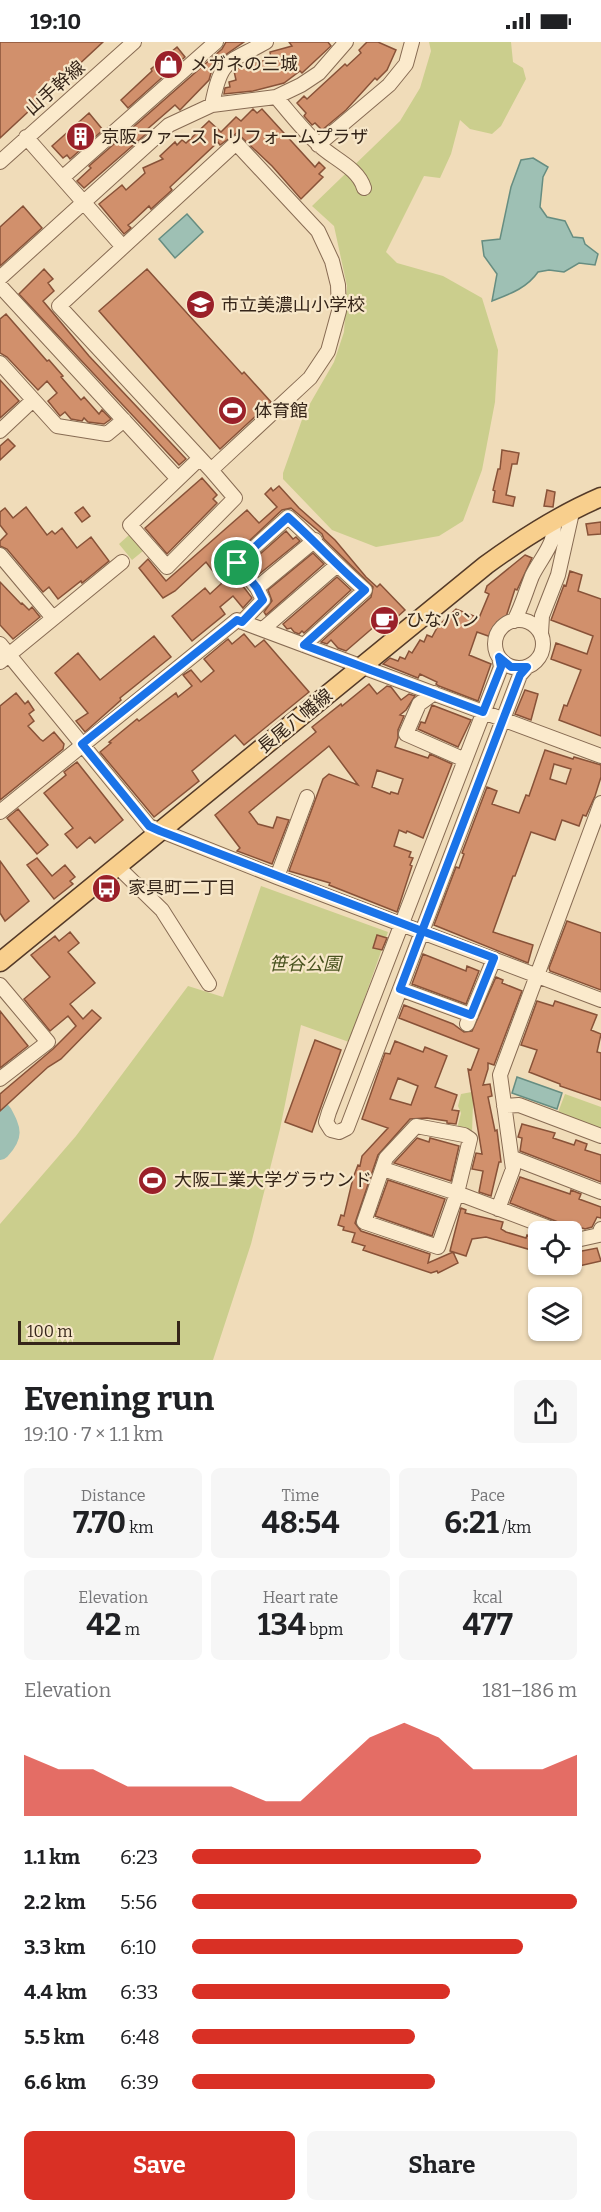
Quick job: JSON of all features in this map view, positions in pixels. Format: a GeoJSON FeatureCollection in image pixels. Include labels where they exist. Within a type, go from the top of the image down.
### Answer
{"type":"FeatureCollection","features":[{"type":"Feature","properties":{"kind":"main road","name":"長尾八幡線"},"geometry":{"type":"LineString","coordinates":[[0,962],[486,565],[526,536],[571,510],[601,497]]}},
{"type":"Feature","properties":{"kind":"street","name":"山手幹線"},"geometry":{"type":"LineString","coordinates":[[0,162],[134,42]]}},
{"type":"Feature","properties":{"kind":"street"},"geometry":{"type":"LineString","coordinates":[[62,178],[216,42]]}},
{"type":"Feature","properties":{"kind":"street"},"geometry":{"type":"LineString","coordinates":[[212,105],[219,73],[230,61],[266,42]]}},
{"type":"Feature","properties":{"kind":"street"},"geometry":{"type":"LineString","coordinates":[[0,278],[169,125],[212,105],[276,97],[319,73],[346,42]]}},
{"type":"Feature","properties":{"kind":"street"},"geometry":{"type":"LineString","coordinates":[[318,145],[389,85],[406,64],[412,42]]}},
{"type":"Feature","properties":{"kind":"street"},"geometry":{"type":"LineString","coordinates":[[276,97],[318,145],[353,171],[363,183],[364,189]]}},
{"type":"Feature","properties":{"kind":"street"},"geometry":{"type":"LineString","coordinates":[[26,137],[123,247]]}},
{"type":"Feature","properties":{"kind":"street"},"geometry":{"type":"LineString","coordinates":[[201,458],[130,525],[167,567],[236,498],[201,458],[59,306],[236,142],[318,231],[332,261],[338,285],[339,312],[328,351],[310,378],[212,470]]}},
{"type":"Feature","properties":{"kind":"street"},"geometry":{"type":"LineString","coordinates":[[0,286],[178,479]]}},
{"type":"Feature","properties":{"kind":"street"},"geometry":{"type":"LineString","coordinates":[[0,363],[57,426],[107,434],[124,420]]}},
{"type":"Feature","properties":{"kind":"street"},"geometry":{"type":"LineString","coordinates":[[0,431],[33,400]]}},
{"type":"Feature","properties":{"kind":"street"},"geometry":{"type":"LineString","coordinates":[[279,506],[288,517],[315,540],[336,566],[365,590],[304,645]]}},
{"type":"Feature","properties":{"kind":"street"},"geometry":{"type":"LineString","coordinates":[[541,633],[529,622],[514,621],[506,623],[497,635],[495,643],[501,667],[326,1122],[331,1130],[339,1132],[347,1128],[520,675],[534,663],[543,649],[542,616],[558,575],[571,510]]}},
{"type":"Feature","properties":{"kind":"street"},"geometry":{"type":"LineString","coordinates":[[0,812],[263,600],[257,588],[237,563],[288,517]]}},
{"type":"Feature","properties":{"kind":"street"},"geometry":{"type":"LineString","coordinates":[[514,621],[532,576],[552,541],[554,520]]}},
{"type":"Feature","properties":{"kind":"street"},"geometry":{"type":"LineString","coordinates":[[257,588],[315,540]]}},
{"type":"Feature","properties":{"kind":"street"},"geometry":{"type":"LineString","coordinates":[[0,555],[53,618]]}},
{"type":"Feature","properties":{"kind":"street"},"geometry":{"type":"LineString","coordinates":[[122,562],[53,618],[3,653],[149,826],[601,1000]]}},
{"type":"Feature","properties":{"kind":"street"},"geometry":{"type":"LineString","coordinates":[[262,629],[336,566]]}},
{"type":"Feature","properties":{"kind":"street"},"geometry":{"type":"LineString","coordinates":[[239,621],[601,756]]}},
{"type":"Feature","properties":{"kind":"street"},"geometry":{"type":"LineString","coordinates":[[499,657],[511,667],[527,667]]}},
{"type":"Feature","properties":{"kind":"street"},"geometry":{"type":"LineString","coordinates":[[434,693],[419,704],[406,734],[465,760]]}},
{"type":"Feature","properties":{"kind":"street"},"geometry":{"type":"LineString","coordinates":[[457,781],[477,789]]}},
{"type":"Feature","properties":{"kind":"street"},"geometry":{"type":"LineString","coordinates":[[278,877],[307,797]]}},
{"type":"Feature","properties":{"kind":"street"},"geometry":{"type":"LineString","coordinates":[[498,1209],[513,1169],[500,1075],[601,803]]}},
{"type":"Feature","properties":{"kind":"street"},"geometry":{"type":"LineString","coordinates":[[429,852],[449,860]]}},
{"type":"Feature","properties":{"kind":"street"},"geometry":{"type":"LineString","coordinates":[[118,867],[162,910],[209,984]]}},
{"type":"Feature","properties":{"kind":"street"},"geometry":{"type":"LineString","coordinates":[[375,993],[398,995],[469,1020],[494,958]]}},
{"type":"Feature","properties":{"kind":"street"},"geometry":{"type":"LineString","coordinates":[[0,986],[48,1042],[0,1079]]}},
{"type":"Feature","properties":{"kind":"street"},"geometry":{"type":"LineString","coordinates":[[348,1063],[369,1071]]}},
{"type":"Feature","properties":{"kind":"street"},"geometry":{"type":"LineString","coordinates":[[504,1106],[519,1105],[601,1136]]}},
{"type":"Feature","properties":{"kind":"street"},"geometry":{"type":"LineString","coordinates":[[417,1126],[464,1135],[470,1139],[458,1193],[438,1247],[364,1222],[383,1169],[386,1158],[417,1126]]}},
{"type":"Feature","properties":{"kind":"street"},"geometry":{"type":"LineString","coordinates":[[513,1158],[601,1192]]}},
{"type":"Feature","properties":{"kind":"street"},"geometry":{"type":"LineString","coordinates":[[383,1169],[458,1193],[530,1221]]}},
{"type":"Feature","properties":{"kind":"street"},"geometry":{"type":"LineString","coordinates":[[582,1239],[599,1235],[601,1228]]}},
{"type":"Feature","properties":{"kind":"green space"},"geometry":{"type":"Polygon","coordinates":[[[429,42],[511,42],[513,62],[523,68],[526,79],[501,126],[492,134],[470,129],[460,120],[451,154],[440,178],[424,176],[386,252],[397,263],[443,276],[482,298],[498,350],[495,402],[482,470],[463,521],[439,536],[376,547],[332,530],[283,479],[283,473],[304,414],[334,362],[344,332],[347,286],[334,226],[312,206],[400,121],[420,88],[431,51],[429,42]]]}},
{"type":"Feature","properties":{"kind":"green space"},"geometry":{"type":"Polygon","coordinates":[[[129,535],[143,551],[132,560],[119,544],[129,535]]]}},
{"type":"Feature","properties":{"kind":"green space","name":"大阪工業大学グラウンド"},"geometry":{"type":"Polygon","coordinates":[[[261,886],[388,932],[349,1042],[301,1025],[280,1129],[251,1244],[213,1360],[0,1360],[0,1224],[76,1136],[188,986],[223,997],[261,886]]]}},
{"type":"Feature","properties":{"kind":"green space"},"geometry":{"type":"Polygon","coordinates":[[[477,1091],[473,1103],[472,1133],[457,1129],[461,1113],[458,1106],[461,1094],[477,1091]]]}},
{"type":"Feature","properties":{"kind":"green space"},"geometry":{"type":"Polygon","coordinates":[[[565,1094],[601,1107],[601,1131],[557,1115],[565,1094]]]}},
{"type":"Feature","properties":{"kind":"water"},"geometry":{"type":"Polygon","coordinates":[[[533,158],[548,167],[543,177],[540,207],[547,217],[565,221],[573,237],[583,238],[585,244],[598,254],[595,265],[579,263],[564,272],[549,270],[538,272],[534,278],[512,293],[492,301],[497,274],[484,256],[482,241],[500,239],[511,187],[521,160],[533,158]]]}},
{"type":"Feature","properties":{"kind":"water"},"geometry":{"type":"Polygon","coordinates":[[[187,214],[203,232],[175,258],[159,239],[187,214]]]}},
{"type":"Feature","properties":{"kind":"water"},"geometry":{"type":"Polygon","coordinates":[[[517,1077],[562,1093],[557,1109],[512,1093],[517,1077]]]}},
{"type":"Feature","properties":{"kind":"building"},"geometry":{"type":"Polygon","coordinates":[[[0,42],[103,42],[0,138],[0,42]]]}},
{"type":"Feature","properties":{"kind":"building"},"geometry":{"type":"Polygon","coordinates":[[[226,42],[244,42],[221,58],[210,71],[209,80],[180,110],[175,105],[144,132],[146,134],[84,188],[77,181],[91,168],[89,166],[222,49],[226,42]]]}},
{"type":"Feature","properties":{"kind":"building"},"geometry":{"type":"Polygon","coordinates":[[[289,42],[328,42],[331,46],[302,73],[300,71],[284,83],[253,91],[224,94],[225,88],[230,87],[229,82],[236,80],[234,71],[241,66],[271,59],[270,52],[292,46],[289,42]]]}},
{"type":"Feature","properties":{"kind":"building"},"geometry":{"type":"Polygon","coordinates":[[[367,42],[378,42],[396,50],[387,70],[377,80],[375,78],[346,110],[322,130],[315,123],[312,125],[304,116],[306,113],[297,103],[304,96],[307,99],[345,64],[347,66],[361,53],[359,50],[367,42]]]}},
{"type":"Feature","properties":{"kind":"building"},"geometry":{"type":"Polygon","coordinates":[[[177,47],[185,57],[128,108],[121,100],[152,71],[151,69],[177,47]]]}},
{"type":"Feature","properties":{"kind":"building"},"geometry":{"type":"Polygon","coordinates":[[[253,109],[257,113],[262,109],[315,167],[319,162],[325,168],[319,174],[323,177],[301,199],[272,166],[237,133],[220,145],[218,142],[170,187],[172,190],[128,225],[131,228],[124,234],[99,204],[122,185],[126,190],[145,173],[143,168],[163,159],[160,156],[175,142],[177,145],[182,140],[186,143],[209,121],[221,132],[236,117],[241,121],[253,109]]]}},
{"type":"Feature","properties":{"kind":"building","name":"京阪ファーストリフォームプラザ"},"geometry":{"type":"Polygon","coordinates":[[[89,113],[103,130],[70,159],[67,155],[63,158],[52,146],[89,113]]]}},
{"type":"Feature","properties":{"kind":"building"},"geometry":{"type":"Polygon","coordinates":[[[23,206],[42,228],[0,266],[0,227],[23,206]]]}},
{"type":"Feature","properties":{"kind":"building"},"geometry":{"type":"Polygon","coordinates":[[[44,269],[53,279],[48,283],[54,291],[43,301],[89,356],[186,459],[179,465],[19,294],[44,269]]]}},
{"type":"Feature","properties":{"kind":"building"},"geometry":{"type":"Polygon","coordinates":[[[147,269],[242,374],[244,372],[271,402],[220,449],[99,311],[147,269]]]}},
{"type":"Feature","properties":{"kind":"building"},"geometry":{"type":"Polygon","coordinates":[[[6,314],[63,376],[61,377],[81,400],[84,397],[99,414],[102,410],[111,419],[104,424],[88,422],[84,418],[82,421],[71,419],[65,412],[60,416],[48,401],[57,393],[47,381],[38,390],[7,357],[0,353],[0,319],[6,314]]]}},
{"type":"Feature","properties":{"kind":"building"},"geometry":{"type":"Polygon","coordinates":[[[0,380],[19,401],[0,418],[0,380]]]}},
{"type":"Feature","properties":{"kind":"building"},"geometry":{"type":"Polygon","coordinates":[[[8,439],[15,446],[0,460],[0,446],[8,439]]]}},
{"type":"Feature","properties":{"kind":"building"},"geometry":{"type":"Polygon","coordinates":[[[502,450],[519,453],[517,464],[512,464],[506,495],[515,497],[513,506],[493,502],[495,491],[493,490],[498,469],[500,469],[502,450]]]}},
{"type":"Feature","properties":{"kind":"building"},"geometry":{"type":"Polygon","coordinates":[[[202,478],[217,495],[213,499],[217,503],[167,554],[145,528],[202,478]]]}},
{"type":"Feature","properties":{"kind":"building"},"geometry":{"type":"Polygon","coordinates":[[[279,486],[299,508],[335,540],[366,577],[377,587],[380,584],[405,610],[395,619],[390,613],[346,651],[338,648],[331,640],[327,644],[321,642],[371,597],[373,587],[324,539],[322,534],[291,508],[282,510],[229,560],[230,569],[252,598],[243,608],[233,596],[220,607],[225,614],[192,641],[172,616],[205,588],[210,594],[222,583],[206,562],[175,591],[163,598],[139,568],[148,559],[166,581],[247,510],[259,523],[277,507],[265,494],[271,488],[273,491],[279,486]]]}},
{"type":"Feature","properties":{"kind":"building"},"geometry":{"type":"Polygon","coordinates":[[[547,490],[555,492],[553,507],[544,506],[547,490]]]}},
{"type":"Feature","properties":{"kind":"building"},"geometry":{"type":"Polygon","coordinates":[[[26,507],[47,535],[52,531],[55,534],[62,528],[77,548],[91,537],[109,561],[58,599],[49,587],[43,592],[7,549],[0,546],[0,541],[7,534],[0,525],[0,512],[5,508],[13,518],[26,507]]]}},
{"type":"Feature","properties":{"kind":"building"},"geometry":{"type":"Polygon","coordinates":[[[83,507],[90,516],[82,522],[75,513],[83,507]]]}},
{"type":"Feature","properties":{"kind":"building"},"geometry":{"type":"Polygon","coordinates":[[[601,522],[601,534],[588,535],[586,524],[601,522]]]}},
{"type":"Feature","properties":{"kind":"building"},"geometry":{"type":"Polygon","coordinates":[[[286,531],[293,539],[296,537],[300,541],[258,575],[249,564],[286,531]]]}},
{"type":"Feature","properties":{"kind":"building"},"geometry":{"type":"Polygon","coordinates":[[[313,553],[324,564],[266,615],[264,612],[272,601],[268,590],[313,553]]]}},
{"type":"Feature","properties":{"kind":"building"},"geometry":{"type":"Polygon","coordinates":[[[525,555],[532,558],[517,590],[515,589],[505,620],[501,623],[497,622],[491,637],[477,632],[469,655],[491,664],[478,701],[439,686],[437,682],[420,674],[418,678],[383,664],[390,658],[398,661],[400,657],[405,659],[409,651],[412,653],[420,640],[424,642],[427,635],[432,637],[438,626],[456,609],[479,618],[489,594],[485,592],[487,586],[525,555]]]}},
{"type":"Feature","properties":{"kind":"building"},"geometry":{"type":"Polygon","coordinates":[[[570,571],[582,575],[578,591],[601,599],[601,736],[559,720],[581,670],[551,659],[556,643],[587,654],[593,636],[551,620],[570,571]]]}},
{"type":"Feature","properties":{"kind":"building"},"geometry":{"type":"Polygon","coordinates":[[[337,577],[351,590],[304,633],[302,631],[299,634],[291,628],[287,629],[283,624],[337,577]]]}},
{"type":"Feature","properties":{"kind":"building"},"geometry":{"type":"Polygon","coordinates":[[[0,582],[21,604],[29,610],[32,607],[40,617],[13,639],[0,625],[0,582]]]}},
{"type":"Feature","properties":{"kind":"building"},"geometry":{"type":"Polygon","coordinates":[[[244,634],[255,647],[264,640],[309,692],[244,745],[235,735],[192,771],[199,781],[154,817],[100,752],[137,719],[139,721],[176,693],[178,697],[192,686],[183,675],[191,670],[201,682],[214,671],[204,659],[228,639],[232,644],[244,634]]]}},
{"type":"Feature","properties":{"kind":"building"},"geometry":{"type":"Polygon","coordinates":[[[154,636],[171,657],[120,698],[121,700],[85,732],[76,721],[88,713],[55,673],[78,653],[100,680],[154,636]]]}},
{"type":"Feature","properties":{"kind":"building"},"geometry":{"type":"Polygon","coordinates":[[[369,684],[377,694],[387,686],[391,687],[401,700],[409,694],[415,696],[400,715],[404,716],[398,730],[395,747],[428,758],[430,754],[452,764],[423,838],[399,830],[394,846],[411,852],[409,857],[413,858],[397,912],[329,885],[330,883],[289,871],[323,779],[329,774],[358,785],[329,746],[249,812],[258,824],[273,828],[277,817],[289,820],[272,864],[237,851],[240,848],[215,815],[316,732],[312,727],[341,704],[342,706],[369,684]],[[377,770],[372,787],[390,794],[391,792],[398,794],[403,779],[377,770]]]}},
{"type":"Feature","properties":{"kind":"building"},"geometry":{"type":"Polygon","coordinates":[[[525,690],[538,694],[531,720],[515,714],[525,690]]]}},
{"type":"Feature","properties":{"kind":"building"},"geometry":{"type":"Polygon","coordinates":[[[16,693],[25,704],[28,701],[34,710],[29,714],[34,721],[28,726],[40,739],[43,741],[54,732],[64,744],[63,749],[0,800],[0,706],[16,693]]]}},
{"type":"Feature","properties":{"kind":"building"},"geometry":{"type":"Polygon","coordinates":[[[432,705],[471,720],[458,747],[418,729],[421,722],[425,723],[432,705]]]}},
{"type":"Feature","properties":{"kind":"building"},"geometry":{"type":"Polygon","coordinates":[[[545,750],[601,765],[601,777],[595,796],[579,826],[562,820],[555,840],[531,832],[515,876],[513,876],[493,932],[533,945],[528,963],[434,925],[456,867],[459,868],[464,854],[462,853],[487,787],[497,791],[492,804],[519,813],[526,795],[529,796],[545,750]],[[554,764],[550,779],[566,784],[571,769],[554,764]]]}},
{"type":"Feature","properties":{"kind":"building"},"geometry":{"type":"Polygon","coordinates":[[[77,762],[123,820],[95,843],[90,837],[77,848],[65,834],[73,828],[44,793],[66,775],[64,772],[77,762]]]}},
{"type":"Feature","properties":{"kind":"building"},"geometry":{"type":"Polygon","coordinates":[[[18,809],[48,845],[37,854],[7,818],[18,809]]]}},
{"type":"Feature","properties":{"kind":"building"},"geometry":{"type":"Polygon","coordinates":[[[37,858],[52,876],[65,865],[75,877],[70,881],[73,884],[54,899],[27,865],[37,858]]]}},
{"type":"Feature","properties":{"kind":"building"},"geometry":{"type":"Polygon","coordinates":[[[0,861],[29,901],[5,921],[0,913],[0,861]]]}},
{"type":"Feature","properties":{"kind":"building"},"geometry":{"type":"Polygon","coordinates":[[[567,921],[601,933],[601,990],[550,971],[549,968],[567,921]]]}},
{"type":"Feature","properties":{"kind":"building"},"geometry":{"type":"Polygon","coordinates":[[[70,932],[79,943],[68,952],[95,983],[70,1004],[83,1019],[92,1010],[101,1018],[61,1059],[48,1067],[0,1111],[0,1094],[53,1049],[76,1026],[68,1016],[50,1031],[24,999],[50,977],[31,955],[55,936],[59,941],[70,932]]]}},
{"type":"Feature","properties":{"kind":"building"},"geometry":{"type":"Polygon","coordinates":[[[377,935],[387,938],[382,950],[373,948],[377,935]]]}},
{"type":"Feature","properties":{"kind":"building"},"geometry":{"type":"Polygon","coordinates":[[[423,954],[466,971],[467,966],[479,971],[466,1004],[412,984],[423,954]]]}},
{"type":"Feature","properties":{"kind":"building"},"geometry":{"type":"Polygon","coordinates":[[[496,977],[503,980],[502,983],[522,991],[494,1065],[488,1063],[483,1085],[490,1084],[492,1096],[488,1097],[495,1131],[497,1130],[501,1162],[499,1162],[491,1196],[479,1192],[483,1171],[472,1169],[476,1153],[482,1154],[468,1069],[471,1070],[479,1049],[399,1018],[404,1005],[453,1024],[464,1032],[472,1031],[496,977]]]}},
{"type":"Feature","properties":{"kind":"building"},"geometry":{"type":"Polygon","coordinates":[[[537,1001],[553,1006],[555,1001],[597,1015],[591,1030],[601,1034],[597,1052],[601,1053],[601,1100],[560,1086],[560,1084],[529,1072],[537,1050],[521,1045],[537,1001]]]}},
{"type":"Feature","properties":{"kind":"building"},"geometry":{"type":"Polygon","coordinates":[[[0,1011],[28,1046],[0,1068],[0,1011]]]}},
{"type":"Feature","properties":{"kind":"building"},"geometry":{"type":"Polygon","coordinates":[[[315,1040],[341,1050],[312,1132],[285,1122],[315,1040]]]}},
{"type":"Feature","properties":{"kind":"building"},"geometry":{"type":"Polygon","coordinates":[[[395,1041],[423,1052],[425,1047],[447,1056],[435,1087],[457,1095],[452,1110],[459,1111],[456,1124],[427,1118],[410,1119],[378,1155],[355,1223],[361,1231],[430,1254],[428,1263],[453,1252],[458,1263],[438,1273],[437,1271],[431,1273],[363,1250],[365,1246],[352,1242],[355,1233],[343,1230],[344,1227],[338,1225],[341,1215],[344,1216],[353,1178],[358,1165],[360,1166],[362,1156],[388,1128],[362,1119],[385,1053],[390,1054],[395,1041]],[[398,1078],[390,1099],[411,1105],[418,1086],[398,1078]]]}},
{"type":"Feature","properties":{"kind":"building"},"geometry":{"type":"Polygon","coordinates":[[[522,1124],[555,1133],[553,1138],[574,1145],[576,1140],[587,1144],[585,1150],[601,1155],[601,1182],[520,1151],[522,1138],[518,1137],[522,1124]]]}},
{"type":"Feature","properties":{"kind":"building"},"geometry":{"type":"Polygon","coordinates":[[[417,1138],[429,1142],[430,1138],[459,1146],[451,1181],[394,1163],[417,1138]]]}},
{"type":"Feature","properties":{"kind":"building"},"geometry":{"type":"Polygon","coordinates":[[[520,1177],[570,1194],[571,1190],[581,1194],[579,1199],[601,1207],[601,1218],[597,1217],[592,1227],[585,1229],[582,1228],[582,1221],[555,1221],[510,1203],[520,1177]]]}},
{"type":"Feature","properties":{"kind":"building"},"geometry":{"type":"Polygon","coordinates":[[[388,1180],[445,1199],[432,1236],[375,1216],[388,1180]]]}},
{"type":"Feature","properties":{"kind":"building"},"geometry":{"type":"Polygon","coordinates":[[[461,1208],[466,1210],[465,1213],[503,1222],[501,1229],[506,1232],[526,1238],[528,1235],[528,1249],[486,1237],[472,1239],[466,1256],[450,1251],[461,1208]]]}},
{"type":"Feature","properties":{"kind":"building"},"geometry":{"type":"Polygon","coordinates":[[[597,1248],[601,1261],[582,1265],[582,1251],[597,1248]]]}},
{"type":"Feature","properties":{"kind":"waterway"},"geometry":{"type":"LineString","coordinates":[[0,1150],[10,1132],[2,1113]]}},
{"type":"Feature","properties":{"kind":"place","name":"メガネの三城"},"geometry":{"type":"Point","coordinates":[169,64]}},
{"type":"Feature","properties":{"kind":"place","name":"京阪ファーストリフォームプラザ"},"geometry":{"type":"Point","coordinates":[80,137]}},
{"type":"Feature","properties":{"kind":"place","name":"市立美濃山小学校"},"geometry":{"type":"Point","coordinates":[200,305]}},
{"type":"Feature","properties":{"kind":"place","name":"体育館"},"geometry":{"type":"Point","coordinates":[233,411]}},
{"type":"Feature","properties":{"kind":"place","name":"ひなパン"},"geometry":{"type":"Point","coordinates":[385,620]}},
{"type":"Feature","properties":{"kind":"place","name":"家具町二丁目"},"geometry":{"type":"Point","coordinates":[107,888]}},
{"type":"Feature","properties":{"kind":"place","name":"大阪工業大学グラウンド"},"geometry":{"type":"Point","coordinates":[153,1180]}},
{"type":"Feature","properties":{"kind":"route"},"geometry":{"type":"LineString","coordinates":[[237,563],[257,588],[263,600],[242,622],[237,620],[82,744],[149,826],[422,931],[400,989],[471,1015],[494,958],[422,931],[520,675],[527,667],[511,667],[499,657],[501,667],[483,712],[304,645],[365,590],[336,566],[315,540],[288,517],[237,563]]}},
{"type":"Feature","properties":{"kind":"park label","name":"笹谷公園"},"geometry":{"type":"Point","coordinates":[305,964]}}]}
